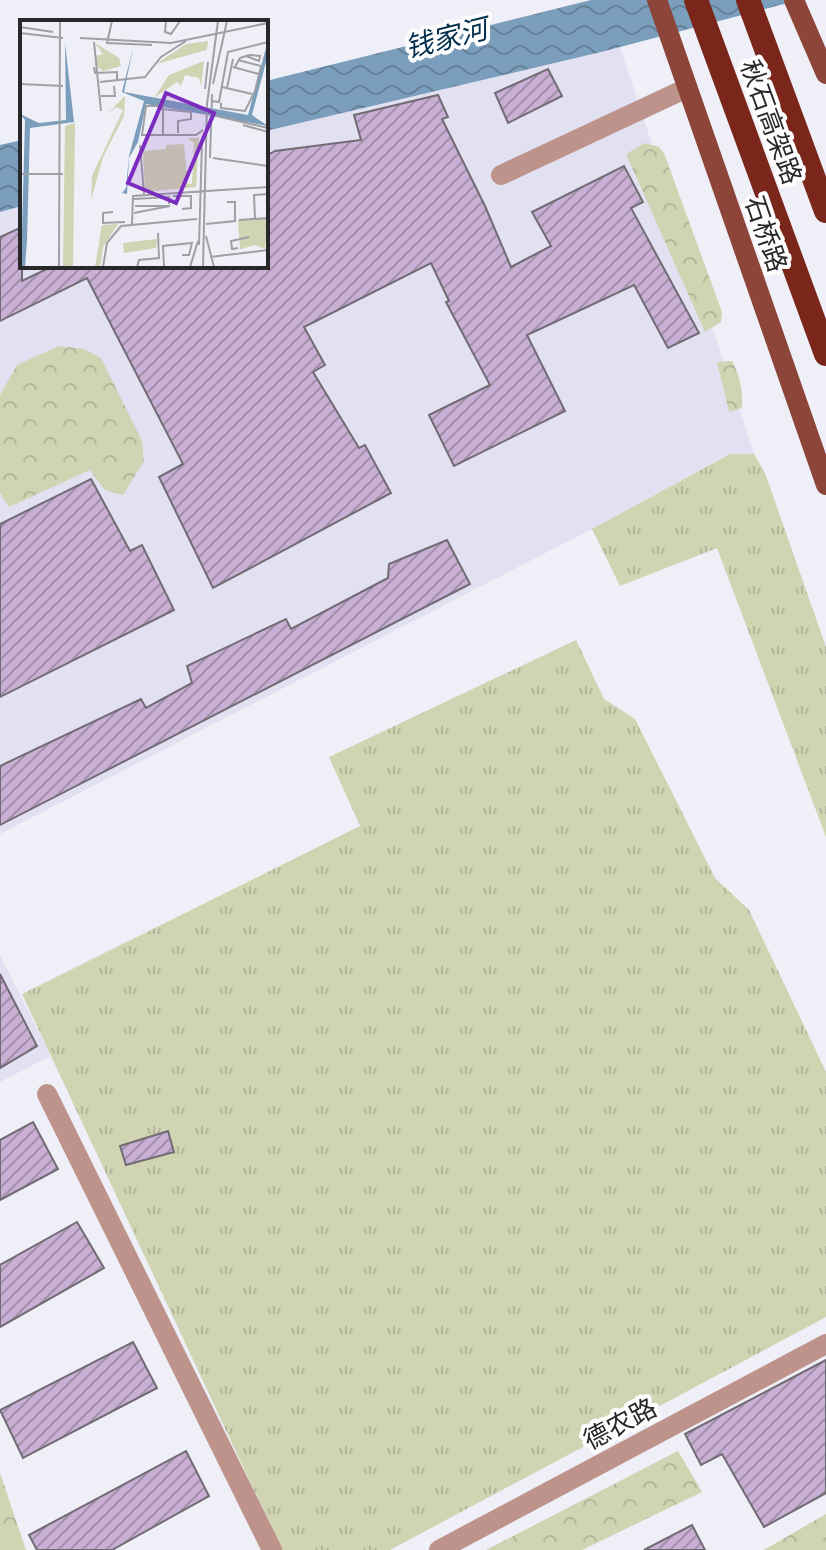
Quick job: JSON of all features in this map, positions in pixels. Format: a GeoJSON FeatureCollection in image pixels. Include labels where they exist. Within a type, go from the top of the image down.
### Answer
{"type":"FeatureCollection","features":[{"type":"Feature","properties":{"kind":"highway","name":"秋石高架路"},"geometry":{"type":"LineString","coordinates":[[696,0],[826,354]]}},
{"type":"Feature","properties":{"kind":"highway","name":"秋石高架路"},"geometry":{"type":"LineString","coordinates":[[748,0],[826,211]]}},
{"type":"Feature","properties":{"kind":"main road","name":"石桥路"},"geometry":{"type":"LineString","coordinates":[[657,0],[826,485]]}},
{"type":"Feature","properties":{"kind":"main road"},"geometry":{"type":"LineString","coordinates":[[794,0],[813,31],[826,74]]}},
{"type":"Feature","properties":{"kind":"street"},"geometry":{"type":"LineString","coordinates":[[501,175],[687,88]]}},
{"type":"Feature","properties":{"kind":"street"},"geometry":{"type":"LineString","coordinates":[[47,1094],[272,1550]]}},
{"type":"Feature","properties":{"kind":"street","name":"德农路"},"geometry":{"type":"LineString","coordinates":[[439,1550],[826,1344]]}},
{"type":"Feature","properties":{"kind":"shaded area"},"geometry":{"type":"Polygon","coordinates":[[[620,47],[754,454],[729,454],[592,529],[0,834],[0,212],[20,207],[20,268],[268,268],[268,130],[620,47]]]}},
{"type":"Feature","properties":{"kind":"shaded area"},"geometry":{"type":"Polygon","coordinates":[[[0,955],[51,1056],[0,1082],[0,955]]]}},
{"type":"Feature","properties":{"kind":"green space"},"geometry":{"type":"Polygon","coordinates":[[[645,143],[659,147],[664,153],[722,312],[721,322],[705,332],[626,154],[645,143]]]}},
{"type":"Feature","properties":{"kind":"green space"},"geometry":{"type":"Polygon","coordinates":[[[59,346],[84,349],[101,358],[142,441],[144,461],[123,495],[105,490],[90,470],[9,507],[0,493],[0,395],[17,365],[59,346]]]}},
{"type":"Feature","properties":{"kind":"green space"},"geometry":{"type":"Polygon","coordinates":[[[732,361],[740,384],[742,408],[729,412],[717,362],[732,361]]]}},
{"type":"Feature","properties":{"kind":"green space"},"geometry":{"type":"Polygon","coordinates":[[[730,454],[754,454],[765,473],[826,647],[826,837],[717,548],[620,586],[592,529],[730,454]]]}},
{"type":"Feature","properties":{"kind":"green space"},"geometry":{"type":"Polygon","coordinates":[[[576,640],[604,699],[635,719],[715,878],[749,910],[826,1072],[826,1317],[390,1550],[282,1550],[22,994],[360,826],[329,757],[576,640]]]}},
{"type":"Feature","properties":{"kind":"green space"},"geometry":{"type":"Polygon","coordinates":[[[678,1451],[702,1492],[582,1550],[486,1550],[678,1451]]]}},
{"type":"Feature","properties":{"kind":"green space"},"geometry":{"type":"Polygon","coordinates":[[[0,1473],[26,1550],[0,1550],[0,1473]]]}},
{"type":"Feature","properties":{"kind":"green space"},"geometry":{"type":"Polygon","coordinates":[[[826,1514],[826,1550],[764,1550],[826,1514]]]}},
{"type":"Feature","properties":{"kind":"water","name":"钱家河"},"geometry":{"type":"Polygon","coordinates":[[[591,0],[799,0],[601,52],[268,131],[268,81],[591,0]]]}},
{"type":"Feature","properties":{"kind":"water"},"geometry":{"type":"Polygon","coordinates":[[[20,140],[20,207],[0,212],[0,145],[20,140]]]}},
{"type":"Feature","properties":{"kind":"building"},"geometry":{"type":"Polygon","coordinates":[[[548,69],[562,96],[508,123],[495,93],[548,69]]]}},
{"type":"Feature","properties":{"kind":"building"},"geometry":{"type":"Polygon","coordinates":[[[438,95],[448,117],[442,119],[511,267],[551,246],[532,212],[624,166],[643,202],[631,208],[699,333],[668,348],[634,285],[527,335],[565,411],[454,466],[429,415],[490,385],[446,302],[449,301],[431,263],[304,327],[325,365],[313,372],[359,448],[365,445],[391,493],[213,588],[159,477],[183,464],[87,278],[0,321],[0,237],[20,228],[22,281],[49,268],[268,268],[268,155],[275,151],[361,140],[354,115],[438,95]]]}},
{"type":"Feature","properties":{"kind":"building"},"geometry":{"type":"Polygon","coordinates":[[[91,479],[130,551],[142,545],[174,610],[0,697],[0,524],[91,479]]]}},
{"type":"Feature","properties":{"kind":"building"},"geometry":{"type":"Polygon","coordinates":[[[447,540],[470,584],[0,825],[0,766],[141,699],[146,708],[192,683],[187,666],[286,619],[291,629],[388,578],[389,564],[447,540]]]}},
{"type":"Feature","properties":{"kind":"building"},"geometry":{"type":"Polygon","coordinates":[[[0,974],[37,1046],[0,1068],[0,974]]]}},
{"type":"Feature","properties":{"kind":"building"},"geometry":{"type":"Polygon","coordinates":[[[33,1122],[58,1169],[0,1200],[0,1140],[33,1122]]]}},
{"type":"Feature","properties":{"kind":"building"},"geometry":{"type":"Polygon","coordinates":[[[168,1131],[174,1152],[126,1165],[120,1146],[168,1131]]]}},
{"type":"Feature","properties":{"kind":"building"},"geometry":{"type":"Polygon","coordinates":[[[77,1222],[104,1268],[0,1327],[0,1265],[77,1222]]]}},
{"type":"Feature","properties":{"kind":"building"},"geometry":{"type":"Polygon","coordinates":[[[133,1342],[157,1388],[23,1458],[0,1410],[133,1342]]]}},
{"type":"Feature","properties":{"kind":"building"},"geometry":{"type":"Polygon","coordinates":[[[826,1360],[826,1493],[764,1527],[722,1454],[701,1465],[685,1434],[826,1360]]]}},
{"type":"Feature","properties":{"kind":"building"},"geometry":{"type":"Polygon","coordinates":[[[186,1451],[209,1496],[112,1550],[37,1550],[29,1535],[186,1451]]]}},
{"type":"Feature","properties":{"kind":"building"},"geometry":{"type":"Polygon","coordinates":[[[692,1525],[705,1550],[644,1550],[692,1525]]]}}]}
